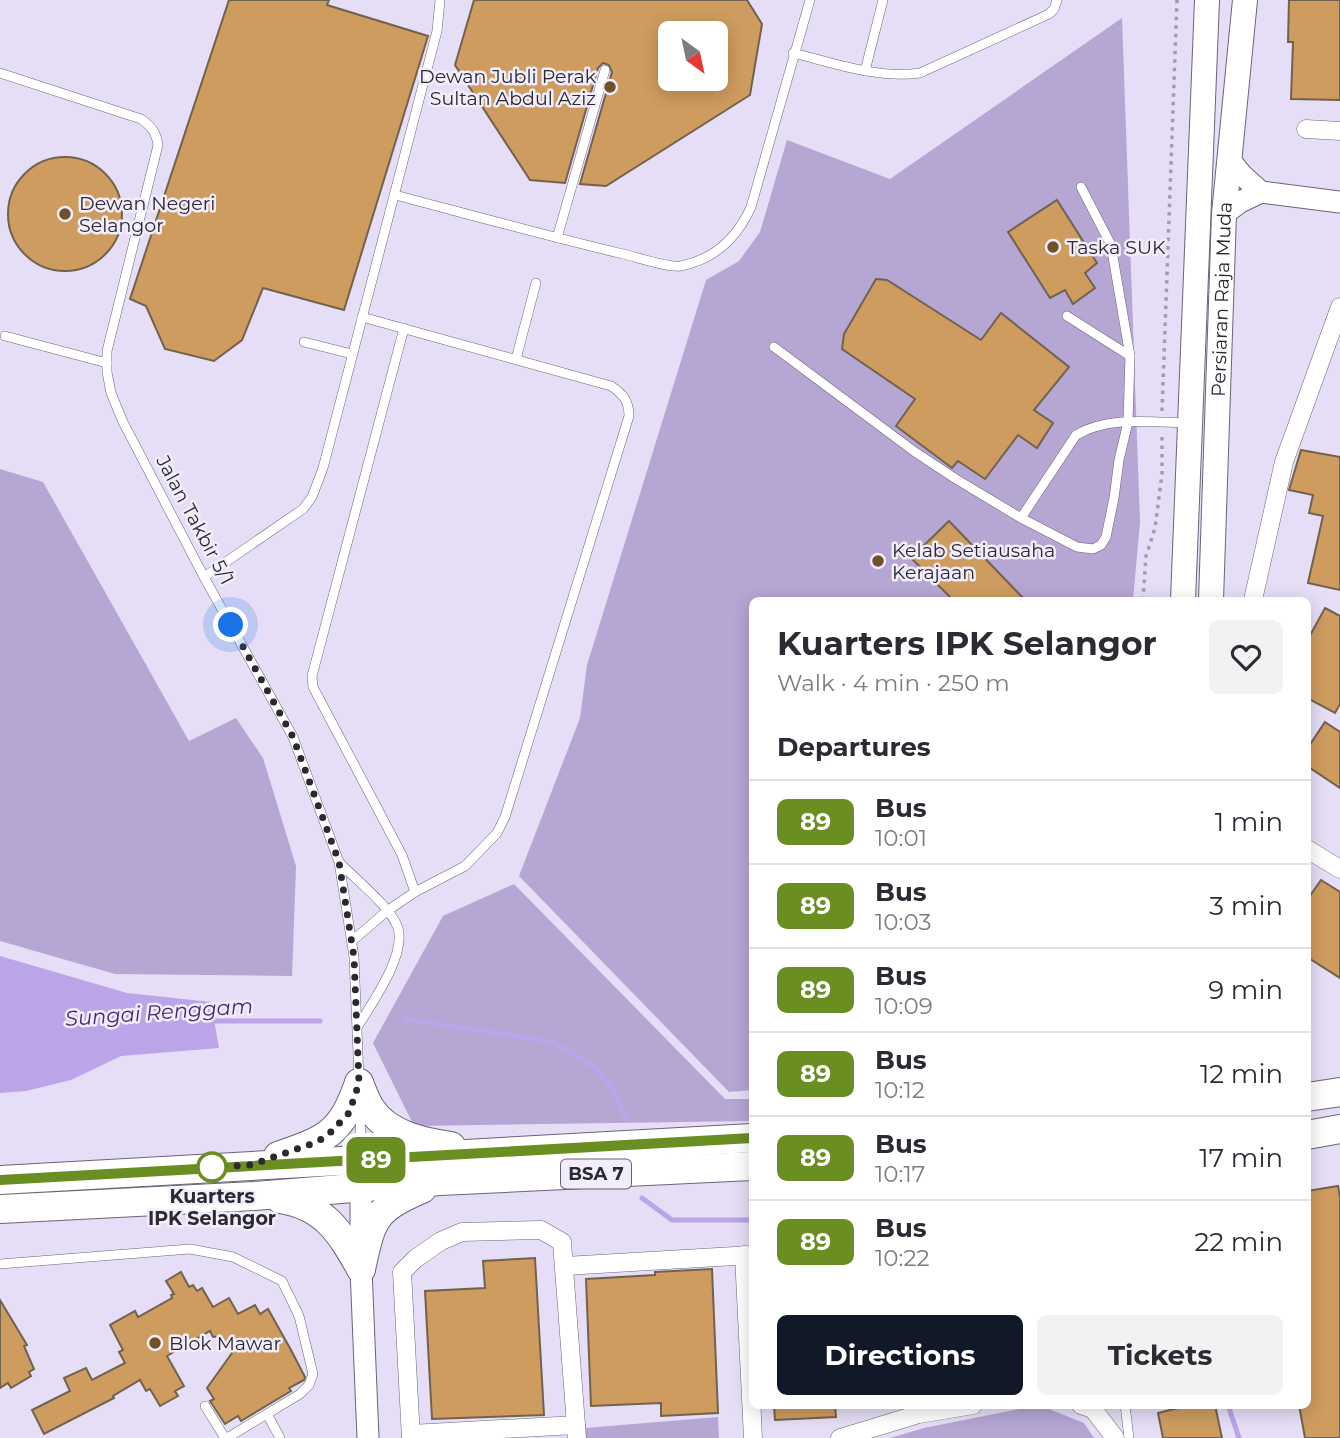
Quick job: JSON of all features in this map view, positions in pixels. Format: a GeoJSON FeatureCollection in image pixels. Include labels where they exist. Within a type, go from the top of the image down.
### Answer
{"type":"FeatureCollection","features":[{"type":"Feature","properties":{"kind":"main road","name":"Persiaran Raja Muda"},"geometry":{"type":"LineString","coordinates":[[1183,597],[1207,0]]}},
{"type":"Feature","properties":{"kind":"main road","name":"Persiaran Raja Muda"},"geometry":{"type":"LineString","coordinates":[[1211,597],[1224,214],[1245,0]]}},
{"type":"Feature","properties":{"kind":"main road"},"geometry":{"type":"LineString","coordinates":[[359,1083],[371,1110],[386,1126],[419,1140],[502,1152]]}},
{"type":"Feature","properties":{"kind":"main road"},"geometry":{"type":"LineString","coordinates":[[251,1165],[327,1136],[349,1113],[359,1083]]}},
{"type":"Feature","properties":{"kind":"main road"},"geometry":{"type":"LineString","coordinates":[[1311,1096],[1340,1092]]}},
{"type":"Feature","properties":{"kind":"main road"},"geometry":{"type":"LineString","coordinates":[[1311,1124],[1340,1128]]}},
{"type":"Feature","properties":{"kind":"main road"},"geometry":{"type":"LineString","coordinates":[[1311,1134],[1340,1128]]}},
{"type":"Feature","properties":{"kind":"main road","name":"BSA 7"},"geometry":{"type":"LineString","coordinates":[[0,1209],[254,1196],[361,1174],[502,1152],[749,1138]]}},
{"type":"Feature","properties":{"kind":"main road","name":"BSA 7"},"geometry":{"type":"LineString","coordinates":[[0,1180],[251,1165],[440,1181],[749,1166]]}},
{"type":"Feature","properties":{"kind":"main road"},"geometry":{"type":"LineString","coordinates":[[361,1269],[369,1233],[379,1213],[395,1200],[440,1181]]}},
{"type":"Feature","properties":{"kind":"main road"},"geometry":{"type":"LineString","coordinates":[[254,1196],[291,1201],[322,1214],[339,1231],[361,1269]]}},
{"type":"Feature","properties":{"kind":"street"},"geometry":{"type":"LineString","coordinates":[[1306,130],[1340,131]]}},
{"type":"Feature","properties":{"kind":"street"},"geometry":{"type":"LineString","coordinates":[[1229,159],[1261,192]]}},
{"type":"Feature","properties":{"kind":"street"},"geometry":{"type":"LineString","coordinates":[[1224,214],[1240,202],[1261,192],[1340,202]]}},
{"type":"Feature","properties":{"kind":"street"},"geometry":{"type":"LineString","coordinates":[[1254,597],[1284,461],[1340,307]]}},
{"type":"Feature","properties":{"kind":"street"},"geometry":{"type":"LineString","coordinates":[[1311,851],[1340,869]]}},
{"type":"Feature","properties":{"kind":"street"},"geometry":{"type":"LineString","coordinates":[[361,1174],[361,1269],[368,1438]]}},
{"type":"Feature","properties":{"kind":"street"},"geometry":{"type":"LineString","coordinates":[[541,1230],[562,1242],[565,1266],[577,1432],[411,1436],[402,1272],[440,1241],[462,1231],[541,1230]]}},
{"type":"Feature","properties":{"kind":"street"},"geometry":{"type":"LineString","coordinates":[[565,1266],[748,1255],[749,1292]]}},
{"type":"Feature","properties":{"kind":"street"},"geometry":{"type":"LineString","coordinates":[[752,1409],[753,1438]]}},
{"type":"Feature","properties":{"kind":"street"},"geometry":{"type":"LineString","coordinates":[[1093,1409],[1115,1438]]}},
{"type":"Feature","properties":{"kind":"street"},"geometry":{"type":"LineString","coordinates":[[840,1438],[918,1410]]}},
{"type":"Feature","properties":{"kind":"lane"},"geometry":{"type":"LineString","coordinates":[[395,195],[557,239],[678,267],[708,257],[726,245],[742,227],[751,207],[810,0]]}},
{"type":"Feature","properties":{"kind":"lane"},"geometry":{"type":"LineString","coordinates":[[865,71],[883,0]]}},
{"type":"Feature","properties":{"kind":"lane"},"geometry":{"type":"LineString","coordinates":[[793,53],[865,71],[904,75],[920,73],[1049,14],[1057,0]]}},
{"type":"Feature","properties":{"kind":"lane"},"geometry":{"type":"LineString","coordinates":[[204,577],[303,509],[312,497],[323,468],[438,31],[441,1]]}},
{"type":"Feature","properties":{"kind":"lane"},"geometry":{"type":"LineString","coordinates":[[557,239],[605,70]]}},
{"type":"Feature","properties":{"kind":"lane","name":"Jalan Takbir 5/1"},"geometry":{"type":"LineString","coordinates":[[0,73],[141,119],[152,127],[158,145],[107,351],[111,393],[123,422],[204,577],[293,737],[339,862],[352,940],[356,989],[361,1174]]}},
{"type":"Feature","properties":{"kind":"lane"},"geometry":{"type":"LineString","coordinates":[[774,347],[915,452],[1021,518],[1077,547],[1093,550],[1101,545],[1106,537],[1128,422],[1130,356],[1111,245],[1081,187]]}},
{"type":"Feature","properties":{"kind":"lane"},"geometry":{"type":"LineString","coordinates":[[516,359],[536,283]]}},
{"type":"Feature","properties":{"kind":"lane"},"geometry":{"type":"LineString","coordinates":[[1067,316],[1130,356]]}},
{"type":"Feature","properties":{"kind":"lane"},"geometry":{"type":"LineString","coordinates":[[352,940],[415,892],[465,866],[497,833],[505,817],[629,416],[626,399],[611,386],[362,317]]}},
{"type":"Feature","properties":{"kind":"lane"},"geometry":{"type":"LineString","coordinates":[[404,328],[312,676],[313,687],[402,855],[415,892]]}},
{"type":"Feature","properties":{"kind":"lane"},"geometry":{"type":"LineString","coordinates":[[5,336],[107,363]]}},
{"type":"Feature","properties":{"kind":"lane"},"geometry":{"type":"LineString","coordinates":[[304,342],[352,354]]}},
{"type":"Feature","properties":{"kind":"lane"},"geometry":{"type":"LineString","coordinates":[[1021,518],[1076,435],[1089,427],[1128,422],[1190,424]]}},
{"type":"Feature","properties":{"kind":"lane"},"geometry":{"type":"LineString","coordinates":[[339,862],[387,911],[397,927],[399,945],[393,963],[356,1029]]}},
{"type":"Feature","properties":{"kind":"lane"},"geometry":{"type":"LineString","coordinates":[[0,1264],[190,1249],[233,1257],[282,1282],[299,1316],[313,1374],[309,1385],[300,1394],[226,1438],[205,1406]]}},
{"type":"Feature","properties":{"kind":"lane"},"geometry":{"type":"LineString","coordinates":[[1125,1409],[1129,1438]]}},
{"type":"Feature","properties":{"kind":"lane"},"geometry":{"type":"LineString","coordinates":[[267,1415],[280,1438]]}},
{"type":"Feature","properties":{"kind":"path"},"geometry":{"type":"LineString","coordinates":[[1143,597],[1146,556],[1155,528],[1162,474],[1177,0]]}},
{"type":"Feature","properties":{"kind":"shaded area","name":"Kelab Setiausaha Kerajaan"},"geometry":{"type":"Polygon","coordinates":[[[1122,18],[1140,522],[1133,597],[749,597],[749,1090],[729,1092],[519,876],[580,718],[587,665],[706,280],[739,261],[760,232],[787,140],[890,179],[1122,18]]]}},
{"type":"Feature","properties":{"kind":"shaded area"},"geometry":{"type":"Polygon","coordinates":[[[0,469],[43,482],[189,741],[236,718],[263,758],[296,866],[292,976],[115,974],[0,941],[0,469]]]}},
{"type":"Feature","properties":{"kind":"shaded area"},"geometry":{"type":"Polygon","coordinates":[[[514,884],[725,1099],[749,1099],[749,1121],[414,1126],[373,1043],[443,916],[514,884]]]}},
{"type":"Feature","properties":{"kind":"shaded area"},"geometry":{"type":"Polygon","coordinates":[[[1019,1409],[1049,1409],[1084,1423],[1094,1438],[890,1438],[924,1428],[1019,1409]]]}},
{"type":"Feature","properties":{"kind":"shaded area"},"geometry":{"type":"Polygon","coordinates":[[[718,1417],[719,1438],[586,1438],[585,1428],[718,1417]]]}},
{"type":"Feature","properties":{"kind":"water"},"geometry":{"type":"Polygon","coordinates":[[[0,956],[127,993],[211,1002],[219,1048],[121,1056],[71,1080],[26,1091],[0,1093],[0,956]]]}},
{"type":"Feature","properties":{"kind":"building"},"geometry":{"type":"Polygon","coordinates":[[[229,0],[329,0],[327,5],[428,36],[344,310],[263,288],[242,340],[214,361],[165,349],[146,306],[130,299],[229,0]]]}},
{"type":"Feature","properties":{"kind":"building","name":"Dewan Jubli Perak Sultan Abdul Aziz"},"geometry":{"type":"Polygon","coordinates":[[[474,0],[747,0],[762,24],[750,95],[606,186],[580,184],[612,72],[609,65],[603,63],[598,68],[565,183],[530,180],[455,65],[474,0]]]}},
{"type":"Feature","properties":{"kind":"building"},"geometry":{"type":"Polygon","coordinates":[[[1289,0],[1340,0],[1340,100],[1291,99],[1293,42],[1288,42],[1289,0]]]}},
{"type":"Feature","properties":{"kind":"building","name":"Dewan Negeri Selangor"},"geometry":{"type":"Polygon","coordinates":[[[65,157],[87,162],[105,174],[117,192],[122,214],[117,236],[105,254],[87,266],[65,271],[43,266],[25,254],[13,236],[8,214],[13,192],[25,174],[43,162],[65,157]]]}},
{"type":"Feature","properties":{"kind":"building","name":"Taska SUK"},"geometry":{"type":"Polygon","coordinates":[[[1057,200],[1097,263],[1085,273],[1095,288],[1073,304],[1065,290],[1050,298],[1008,232],[1057,200]]]}},
{"type":"Feature","properties":{"kind":"building"},"geometry":{"type":"Polygon","coordinates":[[[876,279],[887,280],[981,340],[1001,313],[1069,367],[1034,410],[1053,423],[1037,448],[1018,435],[985,479],[958,461],[952,468],[896,426],[915,399],[842,349],[844,334],[876,279]]]}},
{"type":"Feature","properties":{"kind":"building"},"geometry":{"type":"Polygon","coordinates":[[[1301,450],[1340,457],[1340,590],[1308,583],[1323,516],[1309,513],[1313,495],[1289,490],[1301,450]]]}},
{"type":"Feature","properties":{"kind":"building"},"geometry":{"type":"Polygon","coordinates":[[[949,521],[1022,597],[950,597],[911,558],[949,521]]]}},
{"type":"Feature","properties":{"kind":"building"},"geometry":{"type":"Polygon","coordinates":[[[1325,608],[1340,616],[1340,704],[1335,713],[1311,700],[1311,634],[1325,608]]]}},
{"type":"Feature","properties":{"kind":"building"},"geometry":{"type":"Polygon","coordinates":[[[1325,722],[1340,732],[1340,788],[1311,769],[1311,743],[1325,722]]]}},
{"type":"Feature","properties":{"kind":"building"},"geometry":{"type":"Polygon","coordinates":[[[1321,880],[1340,892],[1340,978],[1311,960],[1311,894],[1321,880]]]}},
{"type":"Feature","properties":{"kind":"building"},"geometry":{"type":"Polygon","coordinates":[[[1338,1186],[1340,1197],[1340,1438],[1305,1438],[1300,1409],[1311,1409],[1311,1190],[1338,1186]]]}},
{"type":"Feature","properties":{"kind":"building"},"geometry":{"type":"Polygon","coordinates":[[[535,1258],[544,1415],[432,1419],[425,1291],[485,1288],[483,1261],[535,1258]]]}},
{"type":"Feature","properties":{"kind":"building"},"geometry":{"type":"Polygon","coordinates":[[[712,1269],[718,1413],[661,1416],[661,1403],[591,1406],[586,1279],[712,1269]]]}},
{"type":"Feature","properties":{"kind":"building","name":"Blok Mawar"},"geometry":{"type":"Polygon","coordinates":[[[181,1272],[189,1287],[193,1285],[197,1291],[202,1288],[213,1307],[229,1298],[238,1314],[255,1305],[260,1314],[268,1309],[305,1377],[304,1380],[289,1388],[291,1391],[241,1421],[238,1416],[225,1424],[210,1401],[214,1399],[207,1388],[232,1353],[221,1336],[213,1337],[210,1331],[167,1356],[184,1386],[175,1391],[178,1396],[160,1406],[150,1389],[146,1391],[140,1380],[113,1396],[114,1398],[44,1434],[32,1410],[70,1391],[64,1378],[86,1368],[92,1380],[125,1363],[119,1352],[123,1350],[110,1325],[135,1311],[138,1317],[172,1298],[171,1295],[174,1294],[166,1281],[181,1272]]]}},
{"type":"Feature","properties":{"kind":"building"},"geometry":{"type":"Polygon","coordinates":[[[0,1300],[27,1345],[24,1346],[34,1369],[29,1372],[31,1376],[11,1388],[8,1383],[0,1388],[0,1300]]]}},
{"type":"Feature","properties":{"kind":"building"},"geometry":{"type":"Polygon","coordinates":[[[774,1409],[835,1409],[836,1417],[775,1420],[774,1409]]]}},
{"type":"Feature","properties":{"kind":"building"},"geometry":{"type":"Polygon","coordinates":[[[1174,1409],[1216,1409],[1222,1438],[1163,1438],[1158,1413],[1174,1409]]]}},
{"type":"Feature","properties":{"kind":"waterway","name":"Sungai Renggam"},"geometry":{"type":"LineString","coordinates":[[405,1019],[554,1042],[595,1068],[614,1091],[626,1119]]}},
{"type":"Feature","properties":{"kind":"waterway","name":"Sungai Renggam"},"geometry":{"type":"LineString","coordinates":[[207,1021],[320,1021]]}},
{"type":"Feature","properties":{"kind":"waterway","name":"Sungai Renggam"},"geometry":{"type":"LineString","coordinates":[[642,1198],[672,1220],[749,1220]]}},
{"type":"Feature","properties":{"kind":"waterway","name":"Sungai Renggam"},"geometry":{"type":"LineString","coordinates":[[1229,1409],[1239,1438]]}},
{"type":"Feature","properties":{"kind":"bus line","name":"89"},"geometry":{"type":"LineString","coordinates":[[0,1180],[749,1138]]}},
{"type":"Feature","properties":{"kind":"place","name":"Dewan Jubli Perak Sultan Abdul Aziz"},"geometry":{"type":"Point","coordinates":[610,87]}},
{"type":"Feature","properties":{"kind":"place","name":"Dewan Negeri Selangor"},"geometry":{"type":"Point","coordinates":[65,214]}},
{"type":"Feature","properties":{"kind":"place","name":"Taska SUK"},"geometry":{"type":"Point","coordinates":[1053,247]}},
{"type":"Feature","properties":{"kind":"place","name":"Kelab Setiausaha Kerajaan"},"geometry":{"type":"Point","coordinates":[878,561]}},
{"type":"Feature","properties":{"kind":"place","name":"Kuarters IPK Selangor"},"geometry":{"type":"Point","coordinates":[212,1167]}},
{"type":"Feature","properties":{"kind":"place","name":"Blok Mawar"},"geometry":{"type":"Point","coordinates":[155,1343]}},
{"type":"Feature","properties":{"kind":"route"},"geometry":{"type":"LineString","coordinates":[[212,1167],[251,1165],[327,1136],[349,1113],[359,1083],[354,957],[339,862],[293,737],[231,625]]}}]}
